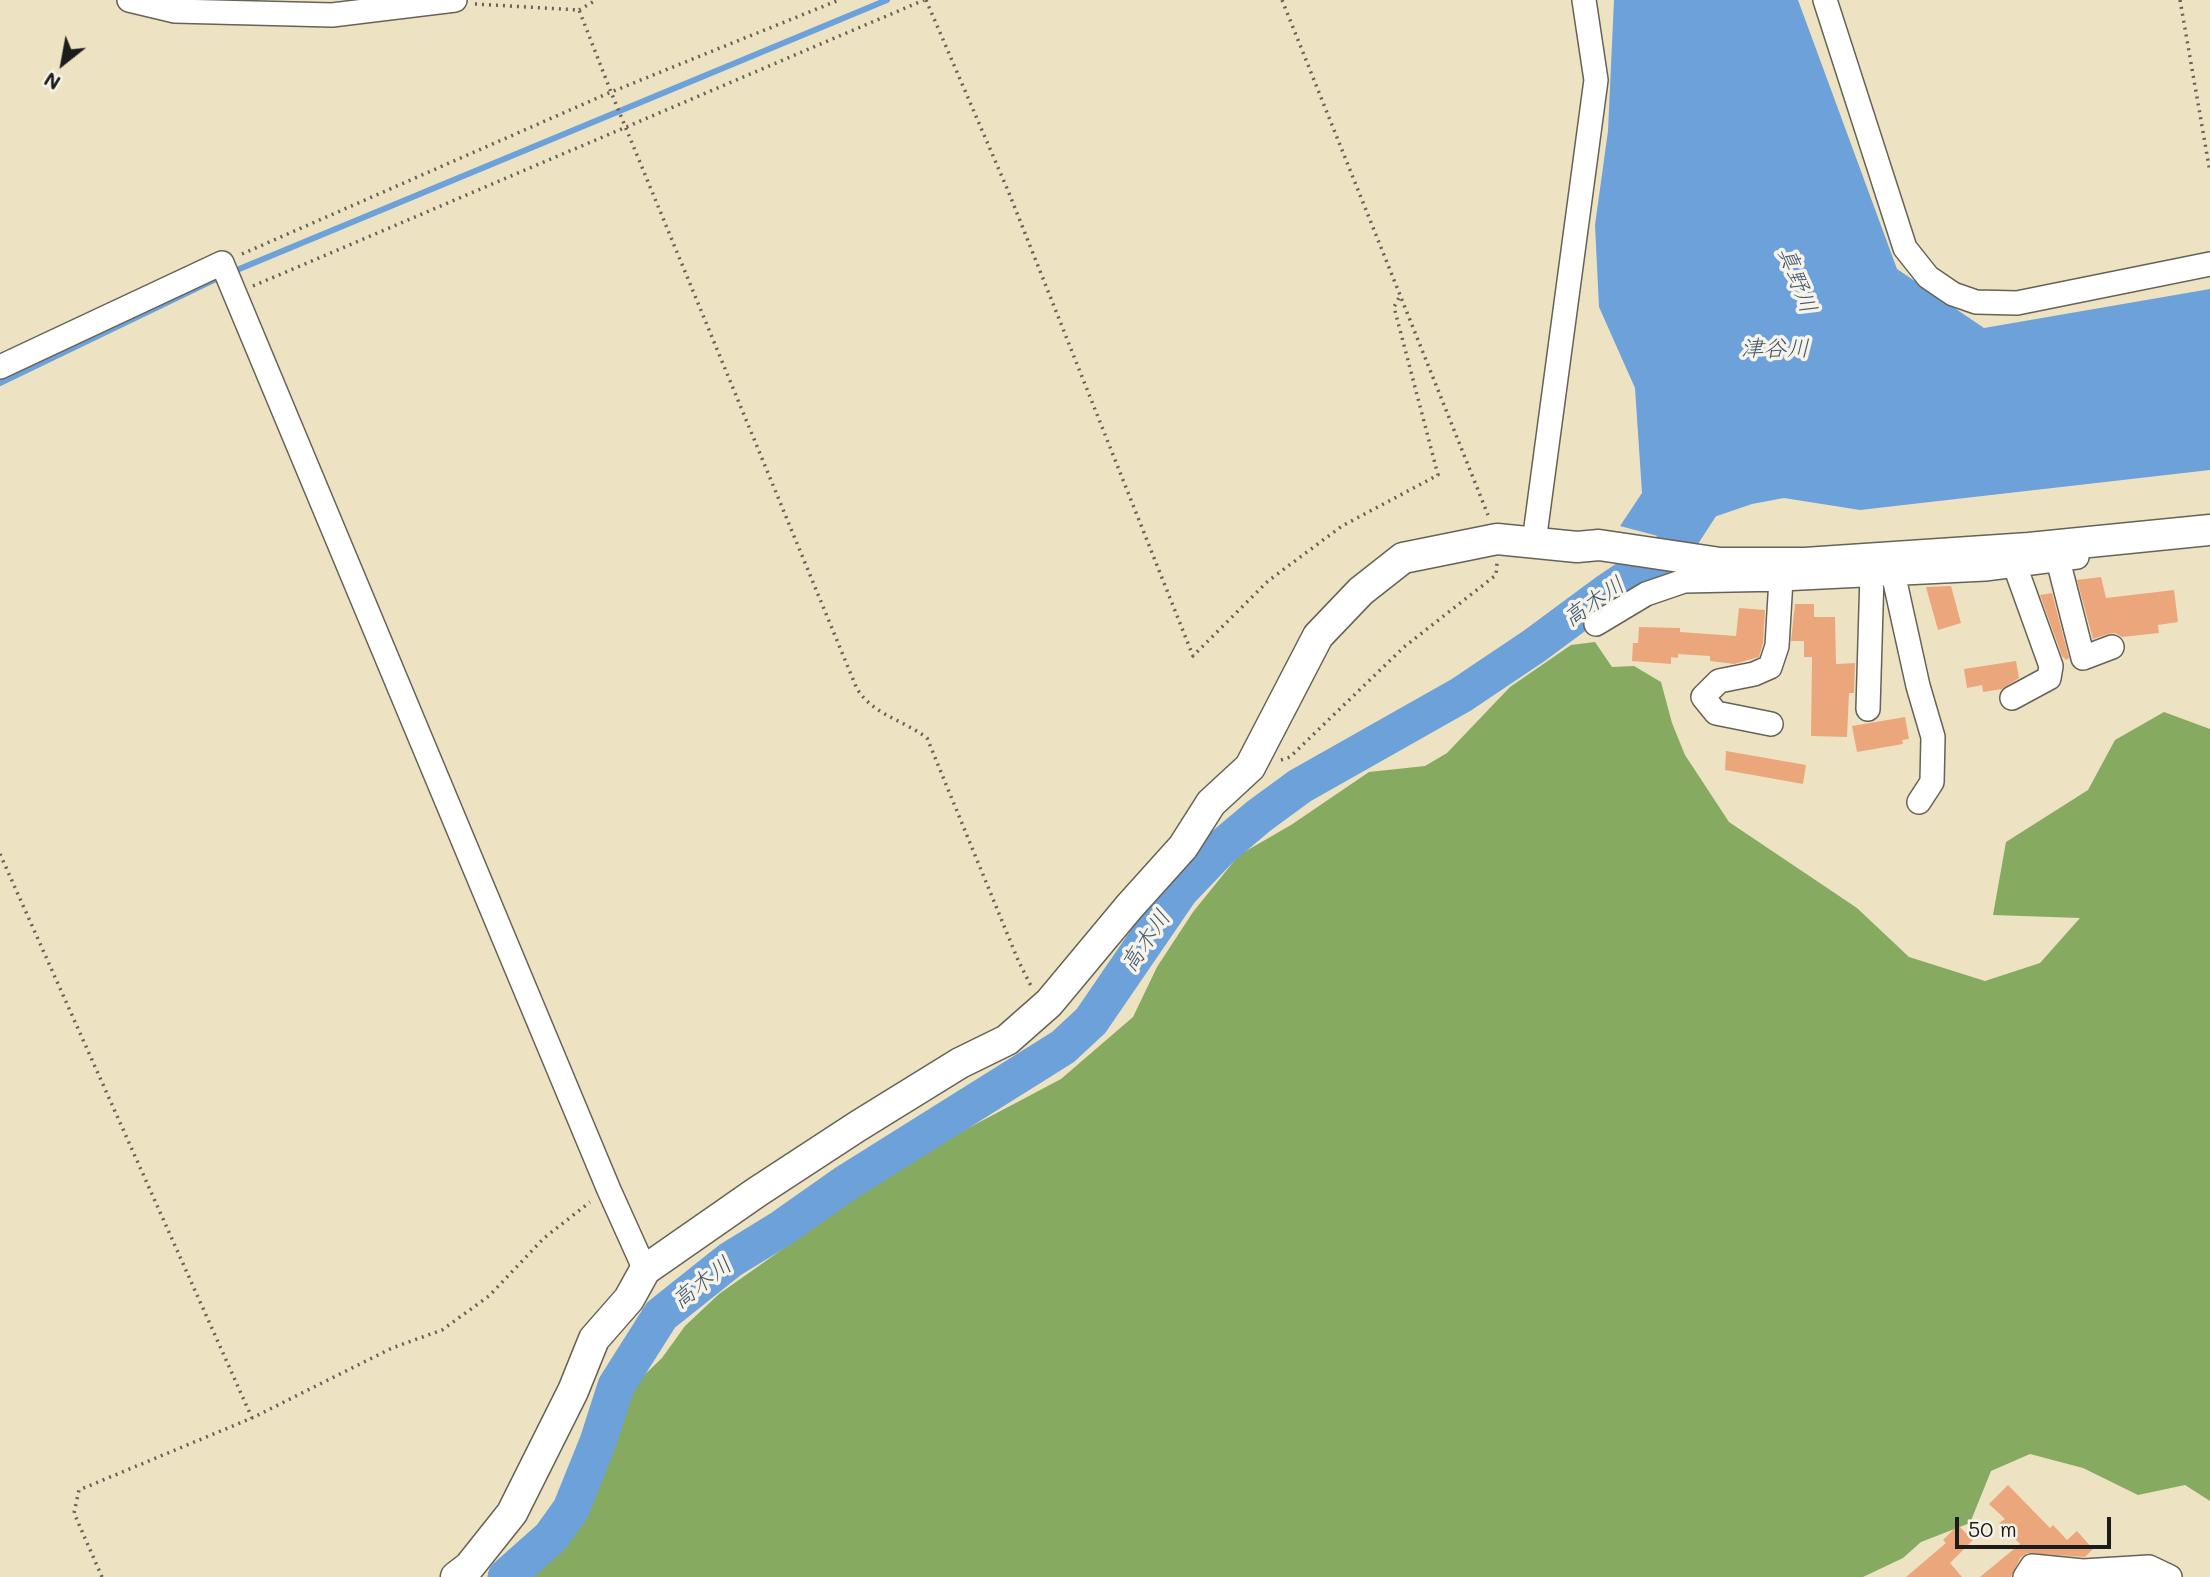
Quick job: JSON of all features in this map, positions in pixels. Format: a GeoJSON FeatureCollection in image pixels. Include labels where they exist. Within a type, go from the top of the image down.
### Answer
{"type":"FeatureCollection","features":[{"type":"Feature","properties":{"kind":"street"},"geometry":{"type":"LineString","coordinates":[[129,0],[175,11],[332,15],[447,1]]}},
{"type":"Feature","properties":{"kind":"street"},"geometry":{"type":"LineString","coordinates":[[1534,542],[1596,80],[1584,0]]}},
{"type":"Feature","properties":{"kind":"street"},"geometry":{"type":"LineString","coordinates":[[1825,0],[1905,248],[1928,277],[1939,285],[1976,302],[2017,303],[2210,264]]}},
{"type":"Feature","properties":{"kind":"street"},"geometry":{"type":"LineString","coordinates":[[0,366],[227,276],[609,1190],[645,1270]]}},
{"type":"Feature","properties":{"kind":"street"},"geometry":{"type":"LineString","coordinates":[[456,1577],[469,1567],[512,1513],[573,1391],[594,1339],[629,1299],[645,1270],[858,1126],[960,1063],[1007,1040],[1049,1003],[1183,847],[1211,803],[1250,768],[1318,636],[1361,591],[1403,558],[1497,539],[1577,547],[1599,545],[1720,563],[1805,563],[2029,548],[2210,531]]}},
{"type":"Feature","properties":{"kind":"street"},"geometry":{"type":"LineString","coordinates":[[1596,624],[1646,594],[1684,581],[1985,569],[2175,544],[2210,531]]}},
{"type":"Feature","properties":{"kind":"street"},"geometry":{"type":"LineString","coordinates":[[2058,560],[2083,658]]}},
{"type":"Feature","properties":{"kind":"street"},"geometry":{"type":"LineString","coordinates":[[2012,698],[2049,678],[2051,666],[2015,566]]}},
{"type":"Feature","properties":{"kind":"street"},"geometry":{"type":"LineString","coordinates":[[1868,709],[1882,574]]}},
{"type":"Feature","properties":{"kind":"street"},"geometry":{"type":"LineString","coordinates":[[1882,574],[1933,737],[1932,782],[1919,802]]}},
{"type":"Feature","properties":{"kind":"street"},"geometry":{"type":"LineString","coordinates":[[1771,724],[1716,713],[1703,696],[1719,681],[1754,674],[1770,667],[1777,646],[1781,579]]}},
{"type":"Feature","properties":{"kind":"street"},"geometry":{"type":"LineString","coordinates":[[2051,666],[2070,669],[2083,658],[2112,647]]}},
{"type":"Feature","properties":{"kind":"street"},"geometry":{"type":"LineString","coordinates":[[2025,1577],[2032,1566],[2083,1571],[2149,1567],[2170,1577]]}},
{"type":"Feature","properties":{"kind":"path"},"geometry":{"type":"LineString","coordinates":[[447,1],[579,10],[596,0]]}},
{"type":"Feature","properties":{"kind":"path"},"geometry":{"type":"LineString","coordinates":[[227,276],[611,92],[839,0]]}},
{"type":"Feature","properties":{"kind":"path"},"geometry":{"type":"LineString","coordinates":[[227,276],[626,129],[925,0],[1009,193],[1193,656],[1268,581],[1332,534],[1438,475],[1394,307],[1401,293]]}},
{"type":"Feature","properties":{"kind":"path"},"geometry":{"type":"LineString","coordinates":[[1278,762],[1290,757],[1404,647],[1496,575],[1497,539],[1282,0]]}},
{"type":"Feature","properties":{"kind":"path"},"geometry":{"type":"LineString","coordinates":[[2180,0],[2210,172]]}},
{"type":"Feature","properties":{"kind":"path"},"geometry":{"type":"LineString","coordinates":[[579,10],[857,689],[866,702],[927,738],[1018,960],[1032,988],[1049,1003]]}},
{"type":"Feature","properties":{"kind":"path"},"geometry":{"type":"LineString","coordinates":[[0,854],[252,1418]]}},
{"type":"Feature","properties":{"kind":"path"},"geometry":{"type":"LineString","coordinates":[[103,1577],[74,1513],[79,1490],[252,1418],[392,1348],[442,1331],[489,1296],[544,1238],[589,1202],[609,1190]]}},
{"type":"Feature","properties":{"kind":"green space"},"geometry":{"type":"Polygon","coordinates":[[[1595,642],[1612,667],[1634,666],[1661,682],[1672,723],[1685,755],[1729,822],[1857,908],[1909,957],[1985,981],[2040,963],[2080,918],[1993,915],[2006,842],[2088,790],[2115,740],[2164,712],[2210,729],[2210,1501],[2185,1485],[2138,1495],[2083,1468],[2030,1454],[1991,1471],[1970,1523],[1921,1542],[1903,1558],[1863,1577],[530,1577],[589,1504],[635,1384],[662,1358],[685,1326],[719,1294],[886,1176],[940,1143],[1061,1079],[1133,1017],[1157,967],[1193,912],[1239,855],[1291,825],[1369,772],[1425,766],[1447,753],[1510,687],[1571,645],[1595,642]]]}},
{"type":"Feature","properties":{"kind":"water","name":"津谷川"},"geometry":{"type":"Polygon","coordinates":[[[1614,0],[1798,0],[1897,269],[1984,328],[2210,289],[2210,470],[1860,510],[1784,498],[1752,504],[1714,517],[1673,540],[1620,526],[1642,493],[1635,388],[1599,307],[1595,225],[1608,131],[1614,0]]]}},
{"type":"Feature","properties":{"kind":"building"},"geometry":{"type":"Polygon","coordinates":[[[2101,577],[2106,598],[2174,590],[2178,622],[2158,625],[2159,633],[2122,637],[2115,633],[2093,639],[2077,580],[2101,577]]]}},
{"type":"Feature","properties":{"kind":"building"},"geometry":{"type":"Polygon","coordinates":[[[1951,586],[1961,623],[1938,630],[1926,587],[1951,586]]]}},
{"type":"Feature","properties":{"kind":"building"},"geometry":{"type":"Polygon","coordinates":[[[2052,593],[2069,658],[2066,660],[2062,656],[2040,595],[2052,593]]]}},
{"type":"Feature","properties":{"kind":"building"},"geometry":{"type":"Polygon","coordinates":[[[1795,604],[1814,604],[1814,617],[1835,617],[1836,664],[1855,663],[1854,693],[1849,693],[1847,737],[1811,736],[1812,657],[1804,657],[1804,641],[1791,641],[1795,604]]]}},
{"type":"Feature","properties":{"kind":"building"},"geometry":{"type":"Polygon","coordinates":[[[1739,608],[1765,610],[1763,643],[1759,657],[1734,664],[1710,661],[1710,656],[1678,654],[1678,658],[1671,657],[1671,664],[1632,661],[1633,643],[1638,643],[1639,627],[1680,628],[1680,632],[1736,636],[1739,608]]]}},
{"type":"Feature","properties":{"kind":"building"},"geometry":{"type":"Polygon","coordinates":[[[2016,661],[2019,678],[2002,689],[1983,692],[1982,685],[1967,688],[1964,669],[2016,661]]]}},
{"type":"Feature","properties":{"kind":"building"},"geometry":{"type":"Polygon","coordinates":[[[1905,717],[1909,739],[1902,740],[1903,744],[1857,752],[1852,726],[1905,717]]]}},
{"type":"Feature","properties":{"kind":"building"},"geometry":{"type":"Polygon","coordinates":[[[1726,751],[1806,765],[1803,784],[1725,770],[1726,751]]]}},
{"type":"Feature","properties":{"kind":"building"},"geometry":{"type":"Polygon","coordinates":[[[2008,1485],[2050,1528],[2053,1525],[2067,1540],[2077,1531],[2093,1549],[2085,1557],[2027,1553],[2020,1558],[2011,1577],[1980,1577],[2020,1544],[1999,1523],[2005,1519],[1989,1504],[2008,1485]]]}},
{"type":"Feature","properties":{"kind":"building"},"geometry":{"type":"Polygon","coordinates":[[[1958,1525],[1973,1540],[1950,1563],[1962,1577],[1906,1577],[1946,1543],[1943,1540],[1958,1525]]]}},
{"type":"Feature","properties":{"kind":"waterway"},"geometry":{"type":"LineString","coordinates":[[232,272],[887,0]]}},
{"type":"Feature","properties":{"kind":"waterway"},"geometry":{"type":"LineString","coordinates":[[0,383],[222,276]]}},
{"type":"Feature","properties":{"kind":"waterway","name":"高木川"},"geometry":{"type":"LineString","coordinates":[[506,1577],[551,1537],[571,1509],[598,1442],[616,1386],[661,1315],[730,1260],[846,1183],[1063,1047],[1091,1021],[1180,891],[1221,848],[1300,786],[1461,695],[1674,547],[1709,493]]}},
{"type":"Feature","properties":{"kind":"water label","name":"真野川"},"geometry":{"type":"Point","coordinates":[1797,280]}}]}
